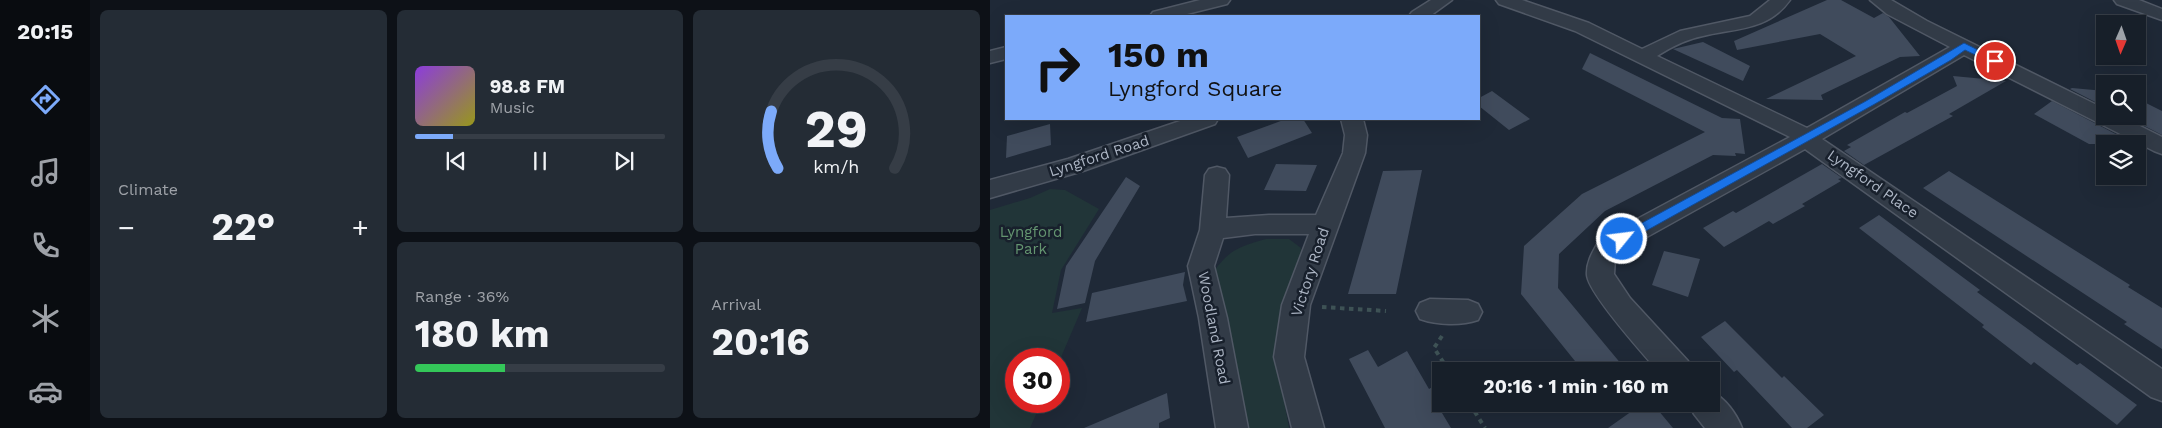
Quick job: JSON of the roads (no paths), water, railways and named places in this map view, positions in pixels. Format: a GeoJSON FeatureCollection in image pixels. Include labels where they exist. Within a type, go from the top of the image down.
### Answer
{"type":"FeatureCollection","features":[{"type":"Feature","properties":{"kind":"street"},"geometry":{"type":"LineString","coordinates":[[1163,15],[1221,0]]}},
{"type":"Feature","properties":{"kind":"street"},"geometry":{"type":"LineString","coordinates":[[1420,15],[1443,0]]}},
{"type":"Feature","properties":{"kind":"street","name":"Lyngford Place"},"geometry":{"type":"LineString","coordinates":[[1505,0],[1582,27],[1806,138],[2162,387]]}},
{"type":"Feature","properties":{"kind":"street"},"geometry":{"type":"LineString","coordinates":[[1879,0],[1914,22],[2162,146]]}},
{"type":"Feature","properties":{"kind":"street"},"geometry":{"type":"LineString","coordinates":[[2123,0],[2162,15]]}},
{"type":"Feature","properties":{"kind":"street"},"geometry":{"type":"LineString","coordinates":[[1748,2],[1775,5]]}},
{"type":"Feature","properties":{"kind":"street"},"geometry":{"type":"LineString","coordinates":[[1643,57],[1655,48],[1674,39],[1702,30],[1739,25],[1758,19],[1775,5]]}},
{"type":"Feature","properties":{"kind":"street"},"geometry":{"type":"LineString","coordinates":[[1669,362],[1620,306],[1600,276],[1602,259],[1609,246],[1948,58],[1964,46]]}},
{"type":"Feature","properties":{"kind":"street"},"geometry":{"type":"LineString","coordinates":[[990,57],[1005,53]]}},
{"type":"Feature","properties":{"kind":"street","name":"Lyngford Road"},"geometry":{"type":"LineString","coordinates":[[990,190],[1075,165],[1203,120]]}},
{"type":"Feature","properties":{"kind":"street","name":"Victory Road"},"geometry":{"type":"LineString","coordinates":[[1308,428],[1289,357],[1296,306],[1325,225],[1354,153],[1356,136],[1352,120]]}},
{"type":"Feature","properties":{"kind":"street","name":"Woodland Road"},"geometry":{"type":"LineString","coordinates":[[1218,175],[1213,230],[1201,266],[1213,318],[1232,428]]}},
{"type":"Feature","properties":{"kind":"street"},"geometry":{"type":"LineString","coordinates":[[1213,230],[1231,226],[1274,223],[1325,225]]}},
{"type":"Feature","properties":{"kind":"street"},"geometry":{"type":"LineString","coordinates":[[1437,322],[1468,312]]}},
{"type":"Feature","properties":{"kind":"street"},"geometry":{"type":"LineString","coordinates":[[1712,412],[1726,428]]}},
{"type":"Feature","properties":{"kind":"park label","name":"Lyngford Park"},"geometry":{"type":"Point","coordinates":[1031,240]}}]}
